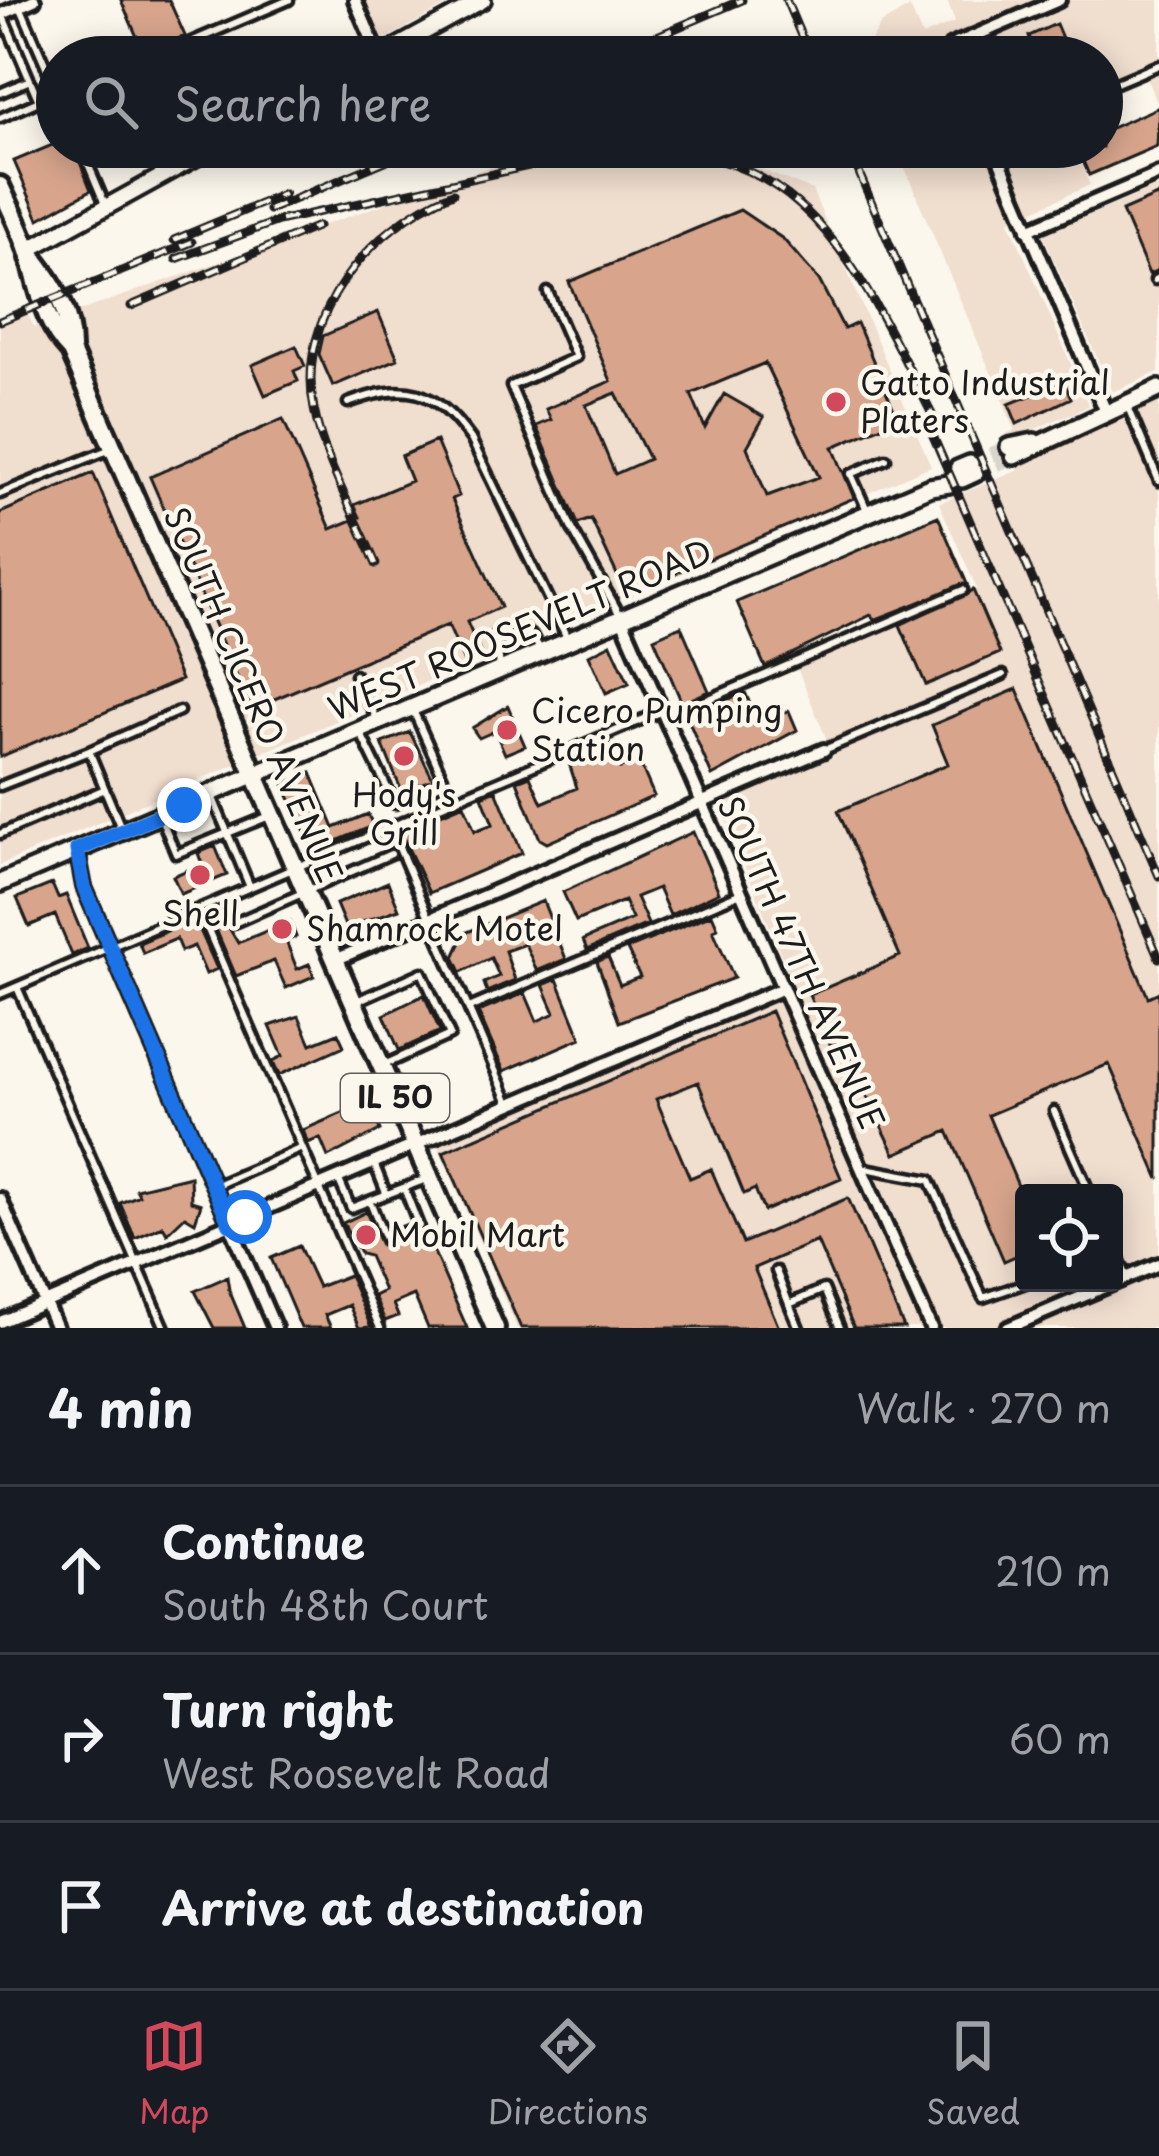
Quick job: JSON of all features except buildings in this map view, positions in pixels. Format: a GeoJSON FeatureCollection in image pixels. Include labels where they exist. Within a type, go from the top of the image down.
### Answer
{"type":"FeatureCollection","features":[{"type":"Feature","properties":{"kind":"main road","name":"SOUTH CICERO AVENUE"},"geometry":{"type":"LineString","coordinates":[[0,186],[28,250],[52,280],[71,326],[71,351],[495,1328]]}},
{"type":"Feature","properties":{"kind":"main road"},"geometry":{"type":"LineString","coordinates":[[1011,452],[1159,389]]}},
{"type":"Feature","properties":{"kind":"main road","name":"WEST ROOSEVELT ROAD"},"geometry":{"type":"LineString","coordinates":[[0,883],[960,474]]}},
{"type":"Feature","properties":{"kind":"street"},"geometry":{"type":"LineString","coordinates":[[355,0],[370,36]]}},
{"type":"Feature","properties":{"kind":"street"},"geometry":{"type":"LineString","coordinates":[[417,36],[483,0]]}},
{"type":"Feature","properties":{"kind":"street"},"geometry":{"type":"LineString","coordinates":[[986,36],[1059,0]]}},
{"type":"Feature","properties":{"kind":"street"},"geometry":{"type":"LineString","coordinates":[[1,14],[30,2]]}},
{"type":"Feature","properties":{"kind":"street"},"geometry":{"type":"LineString","coordinates":[[28,250],[177,168]]}},
{"type":"Feature","properties":{"kind":"street"},"geometry":{"type":"LineString","coordinates":[[1003,168],[1106,412]]}},
{"type":"Feature","properties":{"kind":"street"},"geometry":{"type":"LineString","coordinates":[[1028,230],[1159,173]]}},
{"type":"Feature","properties":{"kind":"street","name":"SOUTH 47TH AVENUE"},"geometry":{"type":"LineString","coordinates":[[622,619],[931,1328]]}},
{"type":"Feature","properties":{"kind":"street"},"geometry":{"type":"LineString","coordinates":[[335,960],[824,750]]}},
{"type":"Feature","properties":{"kind":"street"},"geometry":{"type":"LineString","coordinates":[[77,850],[84,887],[275,1328]]}},
{"type":"Feature","properties":{"kind":"street"},"geometry":{"type":"LineString","coordinates":[[0,1322],[783,988]]}},
{"type":"Feature","properties":{"kind":"street"},"geometry":{"type":"LineString","coordinates":[[0,1199],[56,1328]]}},
{"type":"Feature","properties":{"kind":"street"},"geometry":{"type":"LineString","coordinates":[[1009,1328],[1159,1264]]}},
{"type":"Feature","properties":{"kind":"lane"},"geometry":{"type":"LineString","coordinates":[[205,36],[289,0]]}},
{"type":"Feature","properties":{"kind":"lane"},"geometry":{"type":"LineString","coordinates":[[30,2],[40,36]]}},
{"type":"Feature","properties":{"kind":"lane"},"geometry":{"type":"LineString","coordinates":[[1,14],[36,94]]}},
{"type":"Feature","properties":{"kind":"lane"},"geometry":{"type":"LineString","coordinates":[[1123,80],[1159,65]]}},
{"type":"Feature","properties":{"kind":"lane"},"geometry":{"type":"LineString","coordinates":[[0,93],[30,80]]}},
{"type":"Feature","properties":{"kind":"lane"},"geometry":{"type":"LineString","coordinates":[[0,118],[36,102]]}},
{"type":"Feature","properties":{"kind":"lane"},"geometry":{"type":"LineString","coordinates":[[90,168],[106,207]]}},
{"type":"Feature","properties":{"kind":"lane"},"geometry":{"type":"LineString","coordinates":[[548,292],[576,357],[511,386],[571,527],[622,619]]}},
{"type":"Feature","properties":{"kind":"lane"},"geometry":{"type":"LineString","coordinates":[[348,403],[383,390],[423,393],[451,410],[471,439],[568,641]]}},
{"type":"Feature","properties":{"kind":"lane"},"geometry":{"type":"LineString","coordinates":[[1126,404],[1159,481]]}},
{"type":"Feature","properties":{"kind":"lane"},"geometry":{"type":"LineString","coordinates":[[0,494],[113,448]]}},
{"type":"Feature","properties":{"kind":"lane"},"geometry":{"type":"LineString","coordinates":[[868,514],[851,474],[886,459]]}},
{"type":"Feature","properties":{"kind":"lane"},"geometry":{"type":"LineString","coordinates":[[0,994],[963,590]]}},
{"type":"Feature","properties":{"kind":"lane"},"geometry":{"type":"LineString","coordinates":[[502,670],[494,654],[496,634],[516,625],[533,637],[542,653]]}},
{"type":"Feature","properties":{"kind":"lane"},"geometry":{"type":"LineString","coordinates":[[355,675],[379,723]]}},
{"type":"Feature","properties":{"kind":"lane"},"geometry":{"type":"LineString","coordinates":[[824,750],[1003,675]]}},
{"type":"Feature","properties":{"kind":"lane"},"geometry":{"type":"LineString","coordinates":[[359,731],[395,804],[412,797],[445,782],[412,708]]}},
{"type":"Feature","properties":{"kind":"lane"},"geometry":{"type":"LineString","coordinates":[[0,786],[179,711]]}},
{"type":"Feature","properties":{"kind":"lane"},"geometry":{"type":"LineString","coordinates":[[89,751],[122,831]]}},
{"type":"Feature","properties":{"kind":"lane"},"geometry":{"type":"LineString","coordinates":[[0,833],[105,789]]}},
{"type":"Feature","properties":{"kind":"lane"},"geometry":{"type":"LineString","coordinates":[[211,793],[250,887]]}},
{"type":"Feature","properties":{"kind":"lane"},"geometry":{"type":"LineString","coordinates":[[160,815],[176,854],[272,815]]}},
{"type":"Feature","properties":{"kind":"lane"},"geometry":{"type":"LineString","coordinates":[[390,827],[510,1105]]}},
{"type":"Feature","properties":{"kind":"lane"},"geometry":{"type":"LineString","coordinates":[[222,899],[234,923],[391,854]]}},
{"type":"Feature","properties":{"kind":"lane"},"geometry":{"type":"LineString","coordinates":[[469,1008],[741,892]]}},
{"type":"Feature","properties":{"kind":"lane"},"geometry":{"type":"LineString","coordinates":[[199,909],[380,1328]]}},
{"type":"Feature","properties":{"kind":"lane"},"geometry":{"type":"LineString","coordinates":[[353,1002],[422,972],[450,1035],[381,1066]]}},
{"type":"Feature","properties":{"kind":"lane"},"geometry":{"type":"LineString","coordinates":[[16,987],[165,1328]]}},
{"type":"Feature","properties":{"kind":"lane"},"geometry":{"type":"LineString","coordinates":[[1054,1111],[1086,1184]]}},
{"type":"Feature","properties":{"kind":"lane"},"geometry":{"type":"LineString","coordinates":[[214,1186],[302,1148]]}},
{"type":"Feature","properties":{"kind":"lane"},"geometry":{"type":"LineString","coordinates":[[374,1163],[387,1194]]}},
{"type":"Feature","properties":{"kind":"lane"},"geometry":{"type":"LineString","coordinates":[[861,1167],[931,1180],[983,1298],[1015,1287]]}},
{"type":"Feature","properties":{"kind":"lane"},"geometry":{"type":"LineString","coordinates":[[338,1178],[351,1208],[429,1178]]}},
{"type":"Feature","properties":{"kind":"lane"},"geometry":{"type":"LineString","coordinates":[[370,1201],[385,1239],[419,1226],[404,1188]]}},
{"type":"Feature","properties":{"kind":"lane"},"geometry":{"type":"LineString","coordinates":[[1123,1268],[1127,1277]]}},
{"type":"Feature","properties":{"kind":"lane"},"geometry":{"type":"LineString","coordinates":[[776,1271],[799,1328]]}},
{"type":"Feature","properties":{"kind":"lane"},"geometry":{"type":"LineString","coordinates":[[789,1304],[824,1289],[840,1328]]}},
{"type":"Feature","properties":{"kind":"shaded area"},"geometry":{"type":"Polygon","coordinates":[[[364,0],[456,0],[391,36],[380,36],[364,0]]]}},
{"type":"Feature","properties":{"kind":"shaded area"},"geometry":{"type":"Polygon","coordinates":[[[947,0],[1159,0],[1159,106],[1143,72],[1123,80],[1123,36],[922,36],[955,22],[947,0]]]}},
{"type":"Feature","properties":{"kind":"shaded area"},"geometry":{"type":"Polygon","coordinates":[[[910,7],[922,36],[874,36],[881,24],[910,7]]]}},
{"type":"Feature","properties":{"kind":"shaded area"},"geometry":{"type":"Polygon","coordinates":[[[486,168],[757,168],[812,190],[931,466],[0,865],[0,326],[28,315],[34,327],[486,168]]]}},
{"type":"Feature","properties":{"kind":"shaded area"},"geometry":{"type":"Polygon","coordinates":[[[905,168],[1083,168],[1090,185],[1009,221],[1089,406],[1007,441],[1004,435],[1015,430],[905,168]]]}},
{"type":"Feature","properties":{"kind":"shaded area"},"geometry":{"type":"Polygon","coordinates":[[[1159,186],[1159,372],[1112,392],[1043,235],[1159,186]]]}},
{"type":"Feature","properties":{"kind":"shaded area"},"geometry":{"type":"Polygon","coordinates":[[[1159,402],[1159,1328],[517,1328],[438,1146],[796,991],[719,803],[834,757],[797,668],[977,589],[939,503],[1019,470],[1016,463],[1159,402]]]}},
{"type":"Feature","properties":{"kind":"tunnel"},"geometry":{"type":"LineString","coordinates":[[970,464],[1009,447]]}},
{"type":"Feature","properties":{"kind":"tunnel"},"geometry":{"type":"LineString","coordinates":[[975,473],[1014,456]]}},
{"type":"Feature","properties":{"kind":"railway"},"geometry":{"type":"LineString","coordinates":[[657,36],[742,0]]}},
{"type":"Feature","properties":{"kind":"railway"},"geometry":{"type":"LineString","coordinates":[[786,0],[801,36]]}},
{"type":"Feature","properties":{"kind":"railway"},"geometry":{"type":"LineString","coordinates":[[269,210],[368,168]]}},
{"type":"Feature","properties":{"kind":"railway"},"geometry":{"type":"LineString","coordinates":[[176,259],[278,221],[520,168]]}},
{"type":"Feature","properties":{"kind":"railway"},"geometry":{"type":"LineString","coordinates":[[737,168],[772,184],[813,218],[849,262],[941,432]]}},
{"type":"Feature","properties":{"kind":"railway"},"geometry":{"type":"LineString","coordinates":[[857,168],[1159,876]]}},
{"type":"Feature","properties":{"kind":"railway"},"geometry":{"type":"LineString","coordinates":[[376,564],[319,429],[311,374],[316,340],[345,278],[368,252],[422,208],[453,193]]}},
{"type":"Feature","properties":{"kind":"railway"},"geometry":{"type":"LineString","coordinates":[[174,240],[284,194]]}},
{"type":"Feature","properties":{"kind":"railway"},"geometry":{"type":"LineString","coordinates":[[131,306],[318,226]]}},
{"type":"Feature","properties":{"kind":"railway"},"geometry":{"type":"LineString","coordinates":[[0,321],[192,242]]}},
{"type":"Feature","properties":{"kind":"railway"},"geometry":{"type":"LineString","coordinates":[[927,422],[1159,958]]}},
{"type":"Feature","properties":{"kind":"place","name":"Gatto Industrial Platers"},"geometry":{"type":"Point","coordinates":[836,402]}},
{"type":"Feature","properties":{"kind":"place","name":"Cicero Pumping Station"},"geometry":{"type":"Point","coordinates":[507,730]}},
{"type":"Feature","properties":{"kind":"place","name":"Hody's Grill"},"geometry":{"type":"Point","coordinates":[404,756]}},
{"type":"Feature","properties":{"kind":"place","name":"Shell"},"geometry":{"type":"Point","coordinates":[200,875]}},
{"type":"Feature","properties":{"kind":"place","name":"Shamrock Motel"},"geometry":{"type":"Point","coordinates":[282,929]}},
{"type":"Feature","properties":{"kind":"place","name":"Mobil Mart"},"geometry":{"type":"Point","coordinates":[366,1235]}},
{"type":"Feature","properties":{"kind":"route"},"geometry":{"type":"LineString","coordinates":[[184,805],[77,850],[84,887],[230,1224],[245,1217]]}}]}
